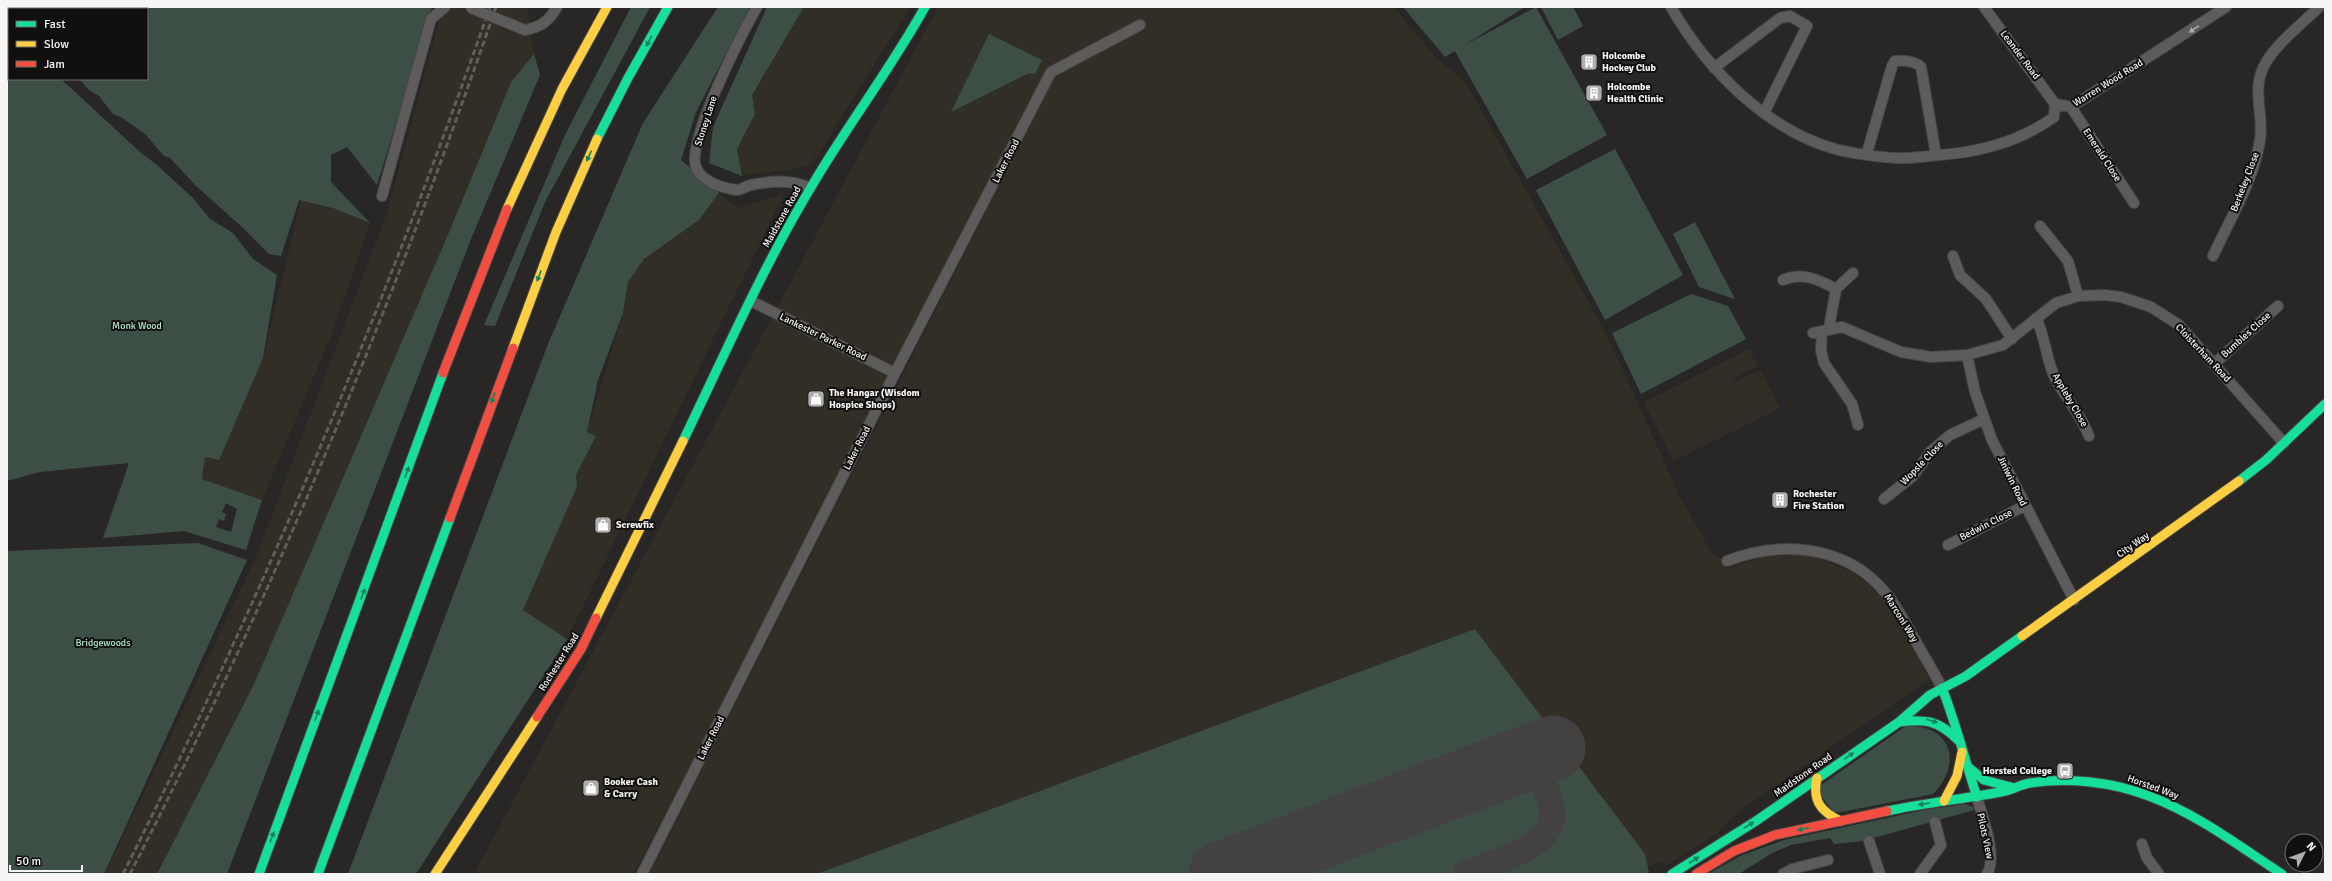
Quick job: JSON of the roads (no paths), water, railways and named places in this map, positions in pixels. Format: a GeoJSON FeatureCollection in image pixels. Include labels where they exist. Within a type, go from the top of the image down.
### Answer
{"type":"FeatureCollection","features":[{"type":"Feature","properties":{"kind":"main road"},"geometry":{"type":"LineString","coordinates":[[259,874],[433,400],[512,197],[553,108],[607,7]]}},
{"type":"Feature","properties":{"kind":"main road"},"geometry":{"type":"LineString","coordinates":[[318,874],[556,232],[588,157],[628,78],[668,7]]}},
{"type":"Feature","properties":{"kind":"main road","name":"Maidstone Road"},"geometry":{"type":"LineString","coordinates":[[679,448],[751,302],[810,188],[902,48],[925,7]]}},
{"type":"Feature","properties":{"kind":"main road","name":"City Way"},"geometry":{"type":"LineString","coordinates":[[1942,688],[1966,676],[2213,501],[2284,443],[2325,404]]}},
{"type":"Feature","properties":{"kind":"main road","name":"Rochester Road"},"geometry":{"type":"LineString","coordinates":[[434,874],[580,649],[679,448]]}},
{"type":"Feature","properties":{"kind":"main road"},"geometry":{"type":"LineString","coordinates":[[1960,689],[1966,676]]}},
{"type":"Feature","properties":{"kind":"main road"},"geometry":{"type":"LineString","coordinates":[[1696,874],[1751,843],[1775,835],[1944,801],[1977,797],[1958,740],[1953,716],[1942,688]]}},
{"type":"Feature","properties":{"kind":"main road","name":"Maidstone Road"},"geometry":{"type":"LineString","coordinates":[[1672,874],[1899,722],[1905,715],[1942,688]]}},
{"type":"Feature","properties":{"kind":"main road"},"geometry":{"type":"LineString","coordinates":[[1953,716],[1956,699]]}},
{"type":"Feature","properties":{"kind":"main road"},"geometry":{"type":"LineString","coordinates":[[1899,722],[1923,719],[1935,722],[1947,729],[1958,740]]}},
{"type":"Feature","properties":{"kind":"main road"},"geometry":{"type":"LineString","coordinates":[[1944,801],[1957,776],[1962,752]]}},
{"type":"Feature","properties":{"kind":"main road"},"geometry":{"type":"LineString","coordinates":[[1967,766],[1984,780],[2011,787]]}},
{"type":"Feature","properties":{"kind":"main road"},"geometry":{"type":"LineString","coordinates":[[1817,778],[1814,787],[1818,806],[1823,812],[1841,821]]}},
{"type":"Feature","properties":{"kind":"main road","name":"Horsted Way"},"geometry":{"type":"LineString","coordinates":[[1977,797],[2003,792],[2011,787],[2038,782],[2079,780],[2112,784],[2141,792],[2175,806],[2282,874]]}},
{"type":"Feature","properties":{"kind":"street"},"geometry":{"type":"LineString","coordinates":[[382,196],[431,20],[445,7]]}},
{"type":"Feature","properties":{"kind":"street"},"geometry":{"type":"LineString","coordinates":[[470,7],[526,30],[541,26],[551,17],[557,7]]}},
{"type":"Feature","properties":{"kind":"street","name":"Stoney Lane"},"geometry":{"type":"LineString","coordinates":[[757,7],[721,76],[699,139],[695,166],[698,172],[709,182],[738,190],[754,185],[782,182],[798,182],[810,188]]}},
{"type":"Feature","properties":{"kind":"street"},"geometry":{"type":"LineString","coordinates":[[1671,7],[1685,32],[1714,68],[1747,100],[1795,131],[1836,149],[1902,158],[1970,152],[2020,135],[2054,116],[2056,104]]}},
{"type":"Feature","properties":{"kind":"street","name":"Leander Road"},"geometry":{"type":"LineString","coordinates":[[1984,7],[2056,104]]}},
{"type":"Feature","properties":{"kind":"street","name":"Warren Wood Road"},"geometry":{"type":"LineString","coordinates":[[2056,104],[2071,106],[2226,7]]}},
{"type":"Feature","properties":{"kind":"street","name":"Berkeley Close"},"geometry":{"type":"LineString","coordinates":[[2213,256],[2254,164],[2260,140],[2261,121],[2258,86],[2263,69],[2272,54],[2319,7]]}},
{"type":"Feature","properties":{"kind":"street"},"geometry":{"type":"LineString","coordinates":[[1714,68],[1780,18],[1790,16],[1807,26],[1764,112]]}},
{"type":"Feature","properties":{"kind":"street","name":"Laker Road"},"geometry":{"type":"LineString","coordinates":[[642,874],[895,373],[1051,72],[1140,25]]}},
{"type":"Feature","properties":{"kind":"street"},"geometry":{"type":"LineString","coordinates":[[1867,154],[1892,66],[1895,61],[1900,60],[1917,63],[1921,67],[1936,155]]}},
{"type":"Feature","properties":{"kind":"street","name":"Emerald Close"},"geometry":{"type":"LineString","coordinates":[[2071,106],[2134,203]]}},
{"type":"Feature","properties":{"kind":"street"},"geometry":{"type":"LineString","coordinates":[[2040,226],[2068,261],[2078,296]]}},
{"type":"Feature","properties":{"kind":"street"},"geometry":{"type":"LineString","coordinates":[[1953,256],[1960,275],[1986,300],[2012,339]]}},
{"type":"Feature","properties":{"kind":"street"},"geometry":{"type":"LineString","coordinates":[[1853,273],[1836,288],[1821,331],[1821,352],[1824,363],[1852,404],[1858,425]]}},
{"type":"Feature","properties":{"kind":"street"},"geometry":{"type":"LineString","coordinates":[[1783,280],[1794,276],[1810,277],[1836,288]]}},
{"type":"Feature","properties":{"kind":"street","name":"Cloisterham Road"},"geometry":{"type":"LineString","coordinates":[[1821,331],[1842,327],[1907,354],[1931,357],[1968,355],[1996,348],[2012,339],[2056,302],[2078,296],[2104,295],[2121,297],[2151,307],[2179,325],[2284,443]]}},
{"type":"Feature","properties":{"kind":"street","name":"Lankester Parker Road"},"geometry":{"type":"LineString","coordinates":[[751,302],[895,373]]}},
{"type":"Feature","properties":{"kind":"street","name":"Bumbles Close"},"geometry":{"type":"LineString","coordinates":[[2214,364],[2278,306]]}},
{"type":"Feature","properties":{"kind":"street","name":"Appleby Close"},"geometry":{"type":"LineString","coordinates":[[2036,318],[2042,330],[2056,380],[2084,420],[2089,436]]}},
{"type":"Feature","properties":{"kind":"street","name":"Jiniwin Road"},"geometry":{"type":"LineString","coordinates":[[1968,355],[1984,419],[2024,506],[2074,600]]}},
{"type":"Feature","properties":{"kind":"street","name":"Wopsle Close"},"geometry":{"type":"LineString","coordinates":[[1884,499],[1913,476],[1931,451],[1950,435],[1984,419]]}},
{"type":"Feature","properties":{"kind":"street","name":"Bedwin Close"},"geometry":{"type":"LineString","coordinates":[[1948,545],[2024,506]]}},
{"type":"Feature","properties":{"kind":"street","name":"Marconi Way"},"geometry":{"type":"LineString","coordinates":[[1727,562],[1762,550],[1802,549],[1820,552],[1853,566],[1869,577],[1894,603],[1942,688]]}},
{"type":"Feature","properties":{"kind":"street","name":"Pilots View"},"geometry":{"type":"LineString","coordinates":[[1977,797],[1986,831],[1991,864],[1987,874]]}},
{"type":"Feature","properties":{"kind":"street"},"geometry":{"type":"LineString","coordinates":[[1920,874],[1941,845],[1935,822]]}},
{"type":"Feature","properties":{"kind":"street"},"geometry":{"type":"LineString","coordinates":[[1868,841],[1880,874]]}},
{"type":"Feature","properties":{"kind":"street"},"geometry":{"type":"LineString","coordinates":[[2142,844],[2147,858],[2159,874]]}},
{"type":"Feature","properties":{"kind":"street"},"geometry":{"type":"LineString","coordinates":[[1782,874],[1828,860]]}},
{"type":"Feature","properties":{"kind":"railway"},"geometry":{"type":"LineString","coordinates":[[123,874],[225,662],[274,554],[320,446],[409,228],[490,7]]}},
{"type":"Feature","properties":{"kind":"railway"},"geometry":{"type":"LineString","coordinates":[[130,874],[183,769],[233,662],[282,555],[328,447],[416,228],[496,7]]}},
{"type":"Feature","properties":{"kind":"place","name":"Holcombe Hockey Club"},"geometry":{"type":"Point","coordinates":[1589,62]}},
{"type":"Feature","properties":{"kind":"place","name":"Holcombe Health Clinic"},"geometry":{"type":"Point","coordinates":[1594,93]}},
{"type":"Feature","properties":{"kind":"place","name":"The Hangar (Wisdom Hospice Shops)"},"geometry":{"type":"Point","coordinates":[816,399]}},
{"type":"Feature","properties":{"kind":"place","name":"Rochester Fire Station"},"geometry":{"type":"Point","coordinates":[1780,500]}},
{"type":"Feature","properties":{"kind":"place","name":"Screwfix"},"geometry":{"type":"Point","coordinates":[603,525]}},
{"type":"Feature","properties":{"kind":"place","name":"Horsted College"},"geometry":{"type":"Point","coordinates":[2065,771]}},
{"type":"Feature","properties":{"kind":"place","name":"Booker Cash & Carry"},"geometry":{"type":"Point","coordinates":[591,788]}},
{"type":"Feature","properties":{"kind":"park label","name":"Monk Wood"},"geometry":{"type":"Point","coordinates":[137,326]}},
{"type":"Feature","properties":{"kind":"park label","name":"Bridgewoods"},"geometry":{"type":"Point","coordinates":[103,643]}}]}
